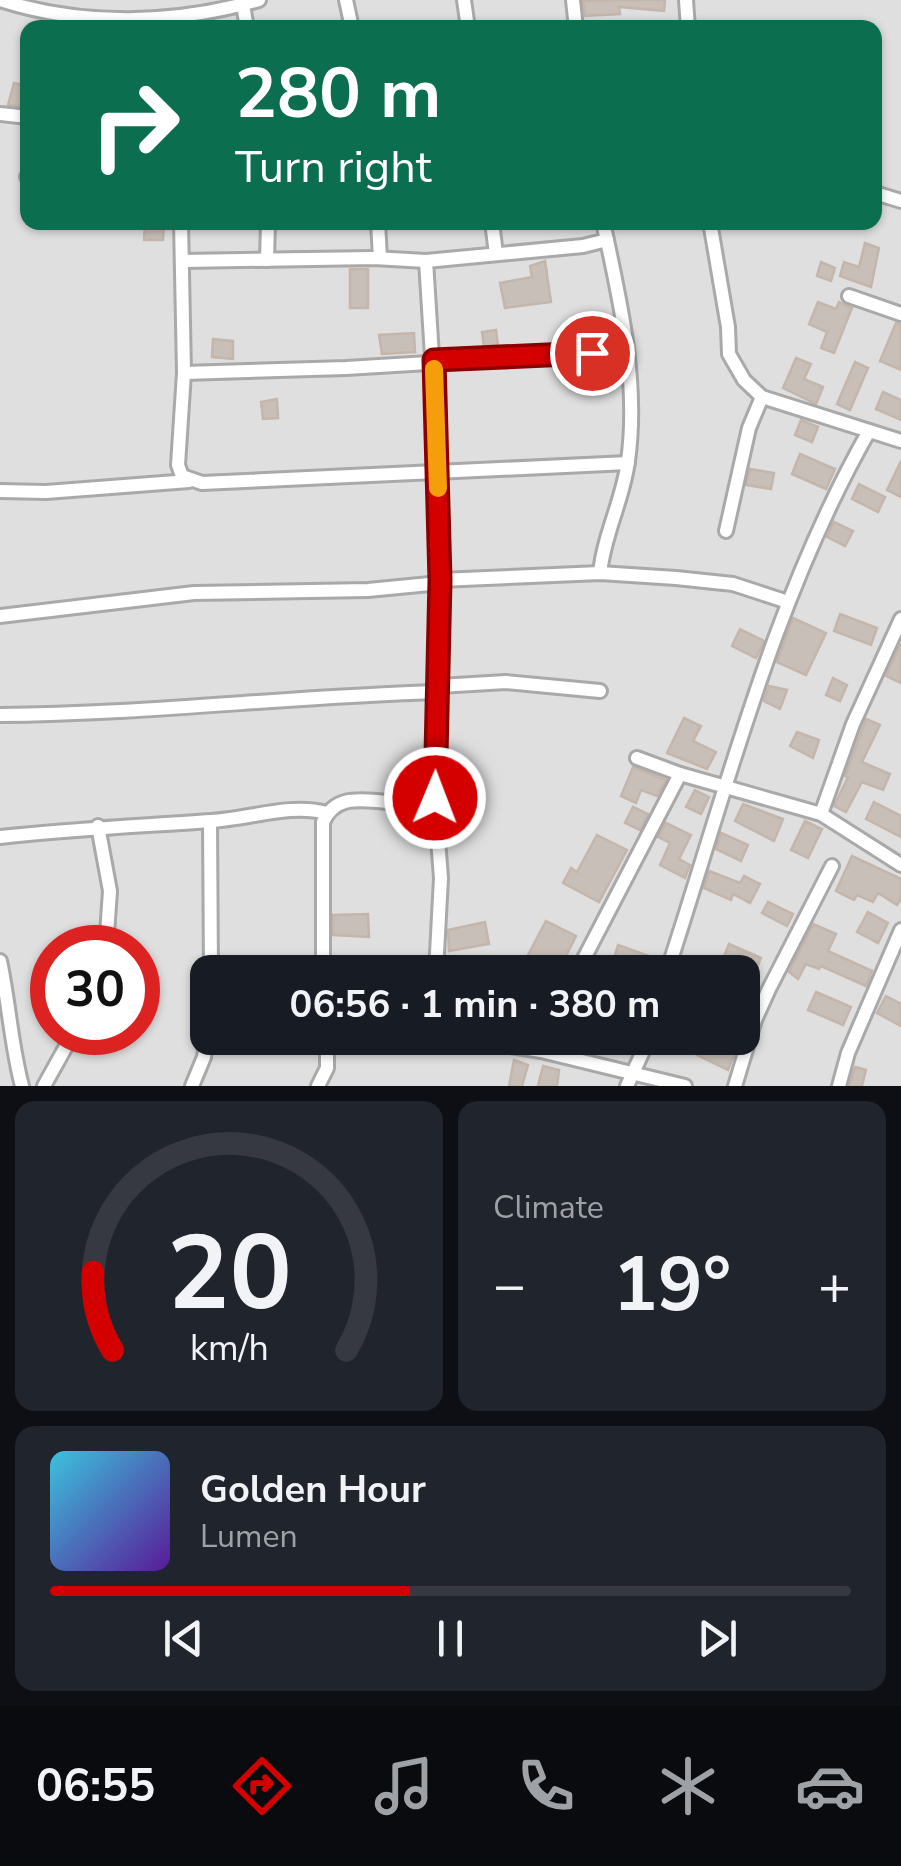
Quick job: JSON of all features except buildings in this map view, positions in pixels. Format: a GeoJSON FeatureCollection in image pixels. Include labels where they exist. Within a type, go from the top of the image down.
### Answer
{"type":"FeatureCollection","features":[{"type":"Feature","properties":{"kind":"street"},"geometry":{"type":"LineString","coordinates":[[0,0],[34,11],[88,19],[192,20],[259,0]]}},
{"type":"Feature","properties":{"kind":"street"},"geometry":{"type":"LineString","coordinates":[[243,5],[246,20]]}},
{"type":"Feature","properties":{"kind":"street"},"geometry":{"type":"LineString","coordinates":[[182,230],[184,372],[178,465],[189,481]]}},
{"type":"Feature","properties":{"kind":"street"},"geometry":{"type":"LineString","coordinates":[[267,260],[268,230]]}},
{"type":"Feature","properties":{"kind":"street"},"geometry":{"type":"LineString","coordinates":[[378,230],[380,258]]}},
{"type":"Feature","properties":{"kind":"street"},"geometry":{"type":"LineString","coordinates":[[493,230],[496,254]]}},
{"type":"Feature","properties":{"kind":"street"},"geometry":{"type":"LineString","coordinates":[[600,574],[602,551],[628,463],[630,391],[605,230]]}},
{"type":"Feature","properties":{"kind":"street"},"geometry":{"type":"LineString","coordinates":[[711,230],[729,354],[744,380],[762,398],[901,442]]}},
{"type":"Feature","properties":{"kind":"street"},"geometry":{"type":"LineString","coordinates":[[182,261],[426,261],[584,246],[607,240]]}},
{"type":"Feature","properties":{"kind":"street"},"geometry":{"type":"LineString","coordinates":[[426,261],[434,360],[440,582],[435,798],[441,878],[437,955]]}},
{"type":"Feature","properties":{"kind":"street"},"geometry":{"type":"LineString","coordinates":[[849,296],[901,314]]}},
{"type":"Feature","properties":{"kind":"street"},"geometry":{"type":"LineString","coordinates":[[184,372],[346,368],[626,350]]}},
{"type":"Feature","properties":{"kind":"street"},"geometry":{"type":"LineString","coordinates":[[726,531],[749,428],[762,398]]}},
{"type":"Feature","properties":{"kind":"street"},"geometry":{"type":"LineString","coordinates":[[674,955],[740,739],[788,602],[812,541],[869,431]]}},
{"type":"Feature","properties":{"kind":"street"},"geometry":{"type":"LineString","coordinates":[[0,491],[46,492],[189,481],[628,463]]}},
{"type":"Feature","properties":{"kind":"street"},"geometry":{"type":"LineString","coordinates":[[0,616],[194,592],[368,590],[440,582],[600,574],[733,584],[788,602]]}},
{"type":"Feature","properties":{"kind":"street"},"geometry":{"type":"LineString","coordinates":[[820,814],[854,724],[901,619]]}},
{"type":"Feature","properties":{"kind":"street"},"geometry":{"type":"LineString","coordinates":[[0,716],[170,709],[518,682],[600,690]]}},
{"type":"Feature","properties":{"kind":"street"},"geometry":{"type":"LineString","coordinates":[[637,758],[820,814],[901,865]]}},
{"type":"Feature","properties":{"kind":"street"},"geometry":{"type":"LineString","coordinates":[[585,955],[680,774]]}},
{"type":"Feature","properties":{"kind":"street"},"geometry":{"type":"LineString","coordinates":[[323,955],[323,822],[327,812],[346,800],[397,803],[435,798]]}},
{"type":"Feature","properties":{"kind":"street"},"geometry":{"type":"LineString","coordinates":[[0,837],[98,826],[210,822],[299,809],[327,812]]}},
{"type":"Feature","properties":{"kind":"street"},"geometry":{"type":"LineString","coordinates":[[210,822],[211,955]]}},
{"type":"Feature","properties":{"kind":"street"},"geometry":{"type":"LineString","coordinates":[[98,826],[110,890],[108,925]]}},
{"type":"Feature","properties":{"kind":"street"},"geometry":{"type":"LineString","coordinates":[[735,1086],[755,1020],[832,866]]}},
{"type":"Feature","properties":{"kind":"street"},"geometry":{"type":"LineString","coordinates":[[838,1086],[901,930]]}},
{"type":"Feature","properties":{"kind":"street"},"geometry":{"type":"LineString","coordinates":[[0,961],[22,1086]]}},
{"type":"Feature","properties":{"kind":"street"},"geometry":{"type":"LineString","coordinates":[[44,1086],[61,1055]]}},
{"type":"Feature","properties":{"kind":"street"},"geometry":{"type":"LineString","coordinates":[[192,1086],[204,1055]]}},
{"type":"Feature","properties":{"kind":"street"},"geometry":{"type":"LineString","coordinates":[[318,1086],[327,1068],[327,1055]]}},
{"type":"Feature","properties":{"kind":"street"},"geometry":{"type":"LineString","coordinates":[[569,1055],[630,1081],[685,1086]]}},
{"type":"Feature","properties":{"kind":"street"},"geometry":{"type":"LineString","coordinates":[[630,1081],[642,1055]]}},
{"type":"Feature","properties":{"kind":"shaded area"},"geometry":{"type":"Polygon","coordinates":[[[0,0],[901,0],[901,1086],[0,1086],[0,0]]]}},
{"type":"Feature","properties":{"kind":"slow traffic"},"geometry":{"type":"LineString","coordinates":[[434,369],[438,488]]}},
{"type":"Feature","properties":{"kind":"route"},"geometry":{"type":"LineString","coordinates":[[435,798],[440,580],[434,360],[592,353]]}}]}
